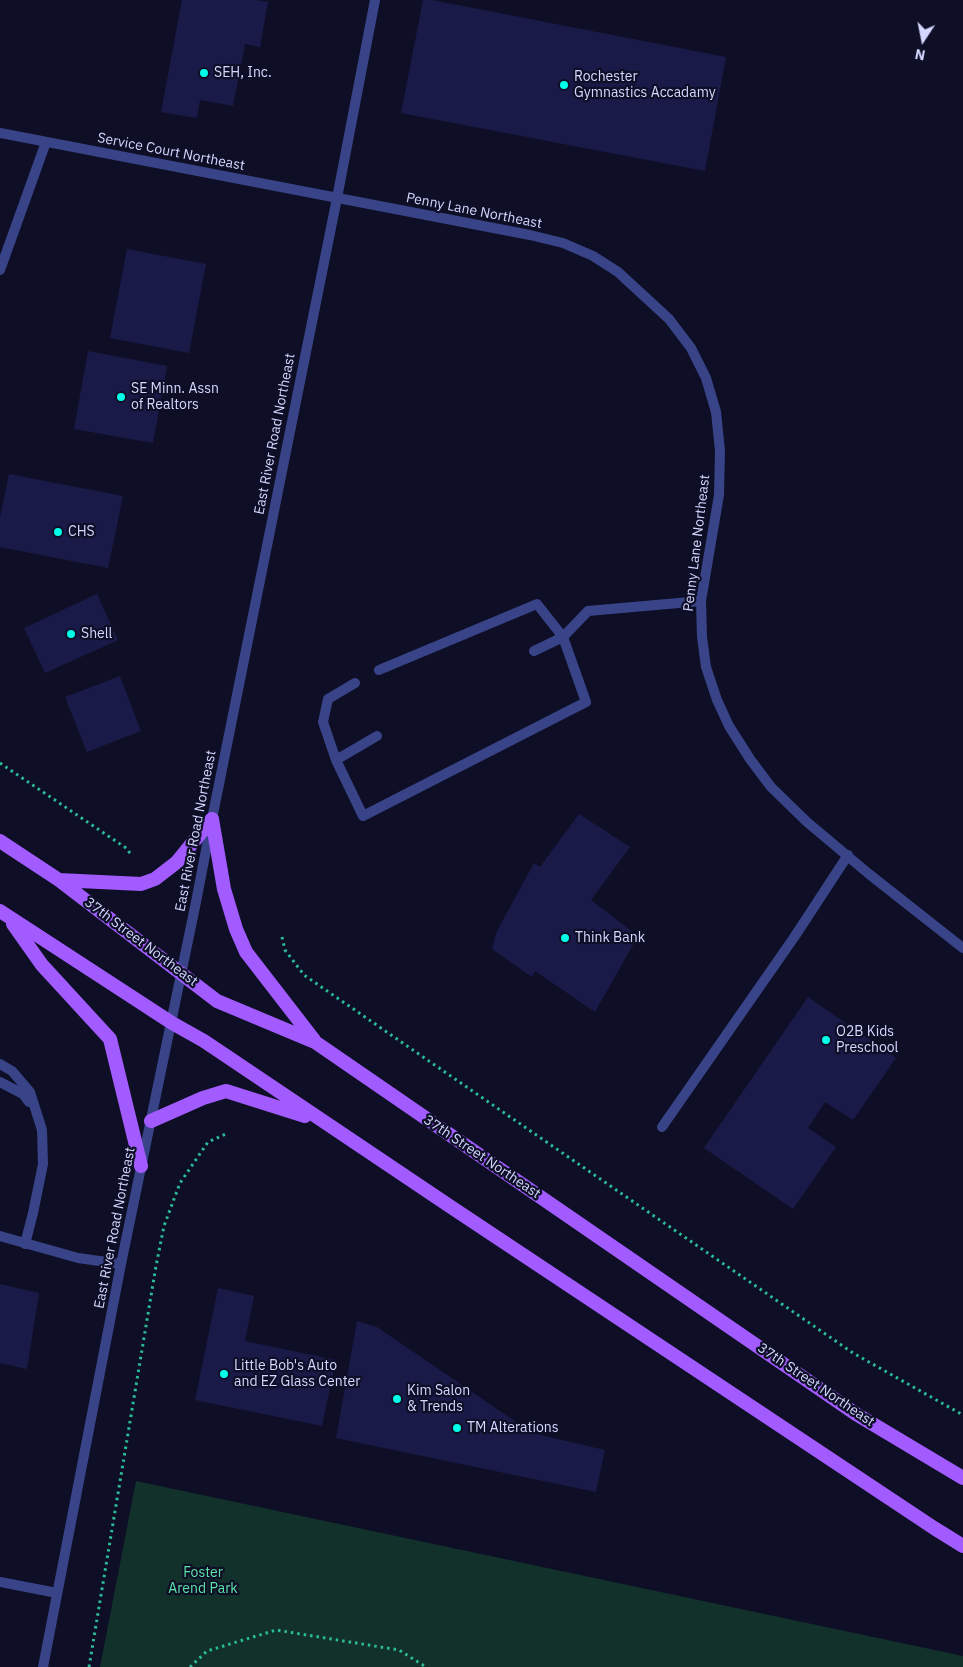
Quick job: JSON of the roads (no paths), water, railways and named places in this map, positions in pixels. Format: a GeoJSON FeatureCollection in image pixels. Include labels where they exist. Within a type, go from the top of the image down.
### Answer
{"type":"FeatureCollection","features":[{"type":"Feature","properties":{"kind":"main road"},"geometry":{"type":"LineString","coordinates":[[58,880],[141,884],[156,879],[177,862],[212,819]]}},
{"type":"Feature","properties":{"kind":"main road"},"geometry":{"type":"LineString","coordinates":[[212,819],[224,889],[236,929],[246,952],[315,1042]]}},
{"type":"Feature","properties":{"kind":"main road","name":"37th Street Northeast"},"geometry":{"type":"LineString","coordinates":[[0,841],[58,880],[217,1001],[315,1042],[856,1414],[963,1478]]}},
{"type":"Feature","properties":{"kind":"main road"},"geometry":{"type":"LineString","coordinates":[[4,914],[172,1023],[204,1041],[963,1546]]}},
{"type":"Feature","properties":{"kind":"main road"},"geometry":{"type":"LineString","coordinates":[[4,914],[42,965],[110,1039],[140,1166]]}},
{"type":"Feature","properties":{"kind":"main road"},"geometry":{"type":"LineString","coordinates":[[151,1121],[226,1090],[322,1121]]}},
{"type":"Feature","properties":{"kind":"street","name":"East River Road Northeast"},"geometry":{"type":"LineString","coordinates":[[43,1667],[140,1166],[172,1023],[375,0]]}},
{"type":"Feature","properties":{"kind":"street","name":"Service Court Northeast"},"geometry":{"type":"LineString","coordinates":[[0,133],[337,198]]}},
{"type":"Feature","properties":{"kind":"street"},"geometry":{"type":"LineString","coordinates":[[0,270],[46,142]]}},
{"type":"Feature","properties":{"kind":"street","name":"Penny Lane Northeast"},"geometry":{"type":"LineString","coordinates":[[337,198],[563,243],[593,256],[618,272],[669,319],[691,348],[706,378],[716,412],[720,451],[719,495],[702,601],[702,637],[706,667],[717,700],[729,726],[771,787],[808,822],[917,913],[963,948]]}},
{"type":"Feature","properties":{"kind":"street"},"geometry":{"type":"LineString","coordinates":[[534,651],[563,637],[588,611],[702,601]]}},
{"type":"Feature","properties":{"kind":"street"},"geometry":{"type":"LineString","coordinates":[[355,683],[328,699],[323,722],[336,760],[363,816],[586,702],[563,637],[537,604],[379,670]]}},
{"type":"Feature","properties":{"kind":"street"},"geometry":{"type":"LineString","coordinates":[[336,760],[377,736]]}},
{"type":"Feature","properties":{"kind":"street"},"geometry":{"type":"LineString","coordinates":[[662,1127],[795,936],[848,855]]}},
{"type":"Feature","properties":{"kind":"street"},"geometry":{"type":"LineString","coordinates":[[0,1064],[12,1071],[30,1092],[42,1130],[43,1164],[34,1213],[25,1244]]}},
{"type":"Feature","properties":{"kind":"street"},"geometry":{"type":"LineString","coordinates":[[0,1082],[23,1094],[37,1114]]}},
{"type":"Feature","properties":{"kind":"street"},"geometry":{"type":"LineString","coordinates":[[0,1236],[78,1258],[121,1264]]}},
{"type":"Feature","properties":{"kind":"street"},"geometry":{"type":"LineString","coordinates":[[0,1582],[57,1593]]}},
{"type":"Feature","properties":{"kind":"place","name":"SEH, Inc."},"geometry":{"type":"Point","coordinates":[204,73]}},
{"type":"Feature","properties":{"kind":"place","name":"Rochester Gymnastics Accadamy"},"geometry":{"type":"Point","coordinates":[564,85]}},
{"type":"Feature","properties":{"kind":"place","name":"SE Minn. Assn of Realtors"},"geometry":{"type":"Point","coordinates":[121,397]}},
{"type":"Feature","properties":{"kind":"place","name":"CHS"},"geometry":{"type":"Point","coordinates":[58,532]}},
{"type":"Feature","properties":{"kind":"place","name":"Shell"},"geometry":{"type":"Point","coordinates":[71,634]}},
{"type":"Feature","properties":{"kind":"place","name":"Think Bank"},"geometry":{"type":"Point","coordinates":[565,938]}},
{"type":"Feature","properties":{"kind":"place","name":"O2B Kids Preschool"},"geometry":{"type":"Point","coordinates":[826,1040]}},
{"type":"Feature","properties":{"kind":"place","name":"Little Bob's Auto and EZ Glass Center"},"geometry":{"type":"Point","coordinates":[224,1374]}},
{"type":"Feature","properties":{"kind":"place","name":"Kim Salon & Trends"},"geometry":{"type":"Point","coordinates":[397,1399]}},
{"type":"Feature","properties":{"kind":"place","name":"TM Alterations"},"geometry":{"type":"Point","coordinates":[457,1428]}},
{"type":"Feature","properties":{"kind":"park label","name":"Foster Arend Park"},"geometry":{"type":"Point","coordinates":[203,1582]}}]}
